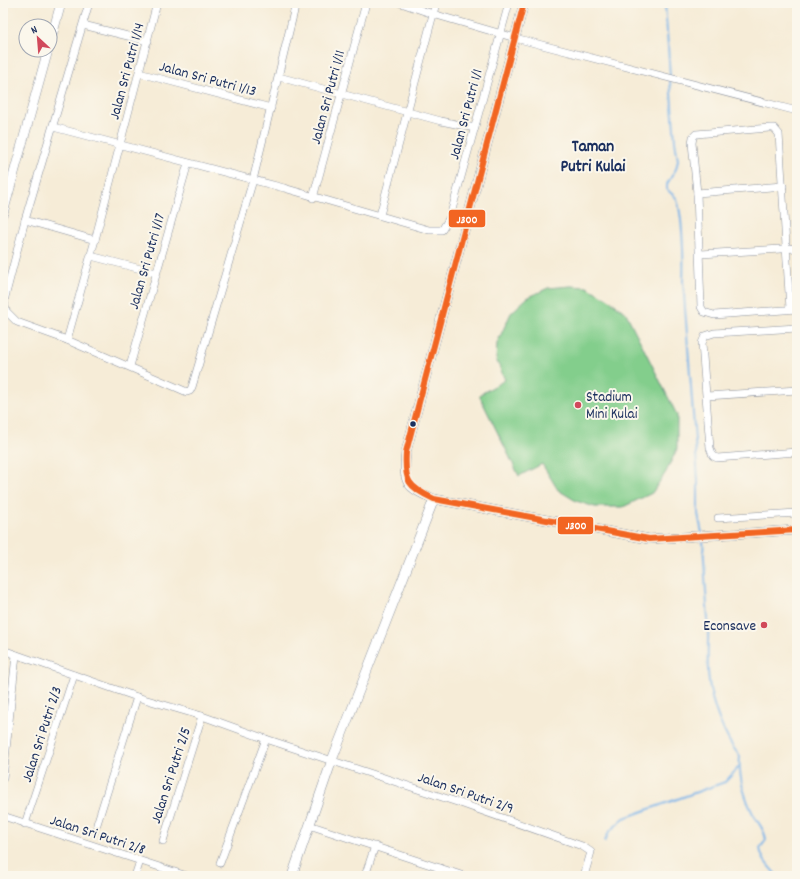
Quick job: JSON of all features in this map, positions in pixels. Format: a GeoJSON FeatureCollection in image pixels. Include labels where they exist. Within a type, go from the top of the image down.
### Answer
{"type":"FeatureCollection","features":[{"type":"Feature","properties":{"kind":"street"},"geometry":{"type":"LineString","coordinates":[[57,18],[61,3]]}},
{"type":"Feature","properties":{"kind":"street"},"geometry":{"type":"LineString","coordinates":[[89,3],[25,220],[4,301],[6,311],[17,322],[67,340],[187,392],[190,391],[253,180],[296,3]]}},
{"type":"Feature","properties":{"kind":"street","name":"Jalan Sri Putri 1/14"},"geometry":{"type":"LineString","coordinates":[[67,340],[91,256],[157,3]]}},
{"type":"Feature","properties":{"kind":"street","name":"Jalan Sri Putri 1/11"},"geometry":{"type":"LineString","coordinates":[[313,198],[366,3]]}},
{"type":"Feature","properties":{"kind":"street"},"geometry":{"type":"LineString","coordinates":[[401,3],[515,38],[797,111]]}},
{"type":"Feature","properties":{"kind":"street"},"geometry":{"type":"LineString","coordinates":[[53,127],[380,215],[436,3]]}},
{"type":"Feature","properties":{"kind":"street","name":"Jalan Sri Putri 1/1"},"geometry":{"type":"LineString","coordinates":[[380,215],[429,230],[442,230],[446,225],[450,217],[509,3]]}},
{"type":"Feature","properties":{"kind":"street"},"geometry":{"type":"LineString","coordinates":[[524,3],[406,452],[405,466],[410,486],[414,490],[434,499],[649,539],[797,530]]}},
{"type":"Feature","properties":{"kind":"street"},"geometry":{"type":"LineString","coordinates":[[83,26],[148,41]]}},
{"type":"Feature","properties":{"kind":"street"},"geometry":{"type":"LineString","coordinates":[[3,213],[46,58]]}},
{"type":"Feature","properties":{"kind":"street","name":"Jalan Sri Putri 1/13"},"geometry":{"type":"LineString","coordinates":[[139,73],[271,108]]}},
{"type":"Feature","properties":{"kind":"street"},"geometry":{"type":"LineString","coordinates":[[279,77],[475,128]]}},
{"type":"Feature","properties":{"kind":"street"},"geometry":{"type":"LineString","coordinates":[[774,128],[779,134],[783,186],[794,309],[714,315],[704,312],[701,307],[700,254],[697,193],[692,143],[693,137],[701,133],[774,128]]}},
{"type":"Feature","properties":{"kind":"street","name":"Jalan Sri Putri 1/17"},"geometry":{"type":"LineString","coordinates":[[130,366],[188,163]]}},
{"type":"Feature","properties":{"kind":"street"},"geometry":{"type":"LineString","coordinates":[[697,193],[783,186]]}},
{"type":"Feature","properties":{"kind":"street"},"geometry":{"type":"LineString","coordinates":[[25,220],[95,240]]}},
{"type":"Feature","properties":{"kind":"street"},"geometry":{"type":"LineString","coordinates":[[700,254],[797,248]]}},
{"type":"Feature","properties":{"kind":"street"},"geometry":{"type":"LineString","coordinates":[[91,256],[156,273]]}},
{"type":"Feature","properties":{"kind":"street"},"geometry":{"type":"LineString","coordinates":[[797,328],[709,334],[703,338],[702,343],[708,396],[710,448],[713,456],[722,458],[797,452]]}},
{"type":"Feature","properties":{"kind":"street"},"geometry":{"type":"LineString","coordinates":[[708,396],[797,390]]}},
{"type":"Feature","properties":{"kind":"street"},"geometry":{"type":"LineString","coordinates":[[292,876],[332,760],[434,499]]}},
{"type":"Feature","properties":{"kind":"street"},"geometry":{"type":"LineString","coordinates":[[718,518],[797,513]]}},
{"type":"Feature","properties":{"kind":"street","name":"Jalan Sri Putri 2/9"},"geometry":{"type":"LineString","coordinates":[[3,650],[137,697],[202,716],[582,846],[590,852],[584,876]]}},
{"type":"Feature","properties":{"kind":"street"},"geometry":{"type":"LineString","coordinates":[[3,778],[16,655]]}},
{"type":"Feature","properties":{"kind":"street","name":"Jalan Sri Putri 2/3"},"geometry":{"type":"LineString","coordinates":[[25,824],[74,675]]}},
{"type":"Feature","properties":{"kind":"street"},"geometry":{"type":"LineString","coordinates":[[97,824],[137,697]]}},
{"type":"Feature","properties":{"kind":"street","name":"Jalan Sri Putri 2/5"},"geometry":{"type":"LineString","coordinates":[[163,841],[202,716]]}},
{"type":"Feature","properties":{"kind":"street"},"geometry":{"type":"LineString","coordinates":[[220,863],[266,739]]}},
{"type":"Feature","properties":{"kind":"street","name":"Jalan Sri Putri 2/8"},"geometry":{"type":"LineString","coordinates":[[3,816],[186,876]]}},
{"type":"Feature","properties":{"kind":"street"},"geometry":{"type":"LineString","coordinates":[[309,825],[464,876]]}},
{"type":"Feature","properties":{"kind":"street"},"geometry":{"type":"LineString","coordinates":[[364,876],[375,846]]}},
{"type":"Feature","properties":{"kind":"street"},"geometry":{"type":"LineString","coordinates":[[135,876],[140,861]]}},
{"type":"Feature","properties":{"kind":"street"},"geometry":{"type":"LineString","coordinates":[[437,876],[440,868]]}},
{"type":"Feature","properties":{"kind":"green space","name":"Stadium Mini Kulai"},"geometry":{"type":"Polygon","coordinates":[[[571,286],[587,287],[607,298],[626,313],[677,415],[677,449],[666,472],[652,493],[623,507],[595,507],[576,501],[558,490],[542,464],[519,476],[479,395],[505,380],[496,359],[497,343],[511,313],[527,298],[548,288],[571,286]]]}},
{"type":"Feature","properties":{"kind":"waterway"},"geometry":{"type":"LineString","coordinates":[[665,3],[670,76]]}},
{"type":"Feature","properties":{"kind":"waterway"},"geometry":{"type":"LineString","coordinates":[[670,81],[678,160],[676,169],[667,184],[667,189],[676,198],[682,226],[683,281],[698,480],[698,514],[702,533]]}},
{"type":"Feature","properties":{"kind":"waterway"},"geometry":{"type":"LineString","coordinates":[[703,538],[708,620],[708,673],[710,690],[724,731],[734,749],[740,756],[740,771],[743,787],[754,816],[762,827],[766,840],[760,848],[762,856],[777,876]]}},
{"type":"Feature","properties":{"kind":"waterway"},"geometry":{"type":"LineString","coordinates":[[605,841],[609,832],[624,818],[725,782],[739,767]]}},
{"type":"Feature","properties":{"kind":"transit line","name":"J300"},"geometry":{"type":"LineString","coordinates":[[524,3],[406,452],[406,470],[410,482],[418,491],[434,499],[649,539],[797,530]]}},
{"type":"Feature","properties":{"kind":"place","name":"Stadium Mini Kulai"},"geometry":{"type":"Point","coordinates":[578,405]}},
{"type":"Feature","properties":{"kind":"place","name":"Econsave"},"geometry":{"type":"Point","coordinates":[764,625]}},
{"type":"Feature","properties":{"kind":"district","name":"Taman Putri Kulai"},"geometry":{"type":"Point","coordinates":[593,155]}}]}
